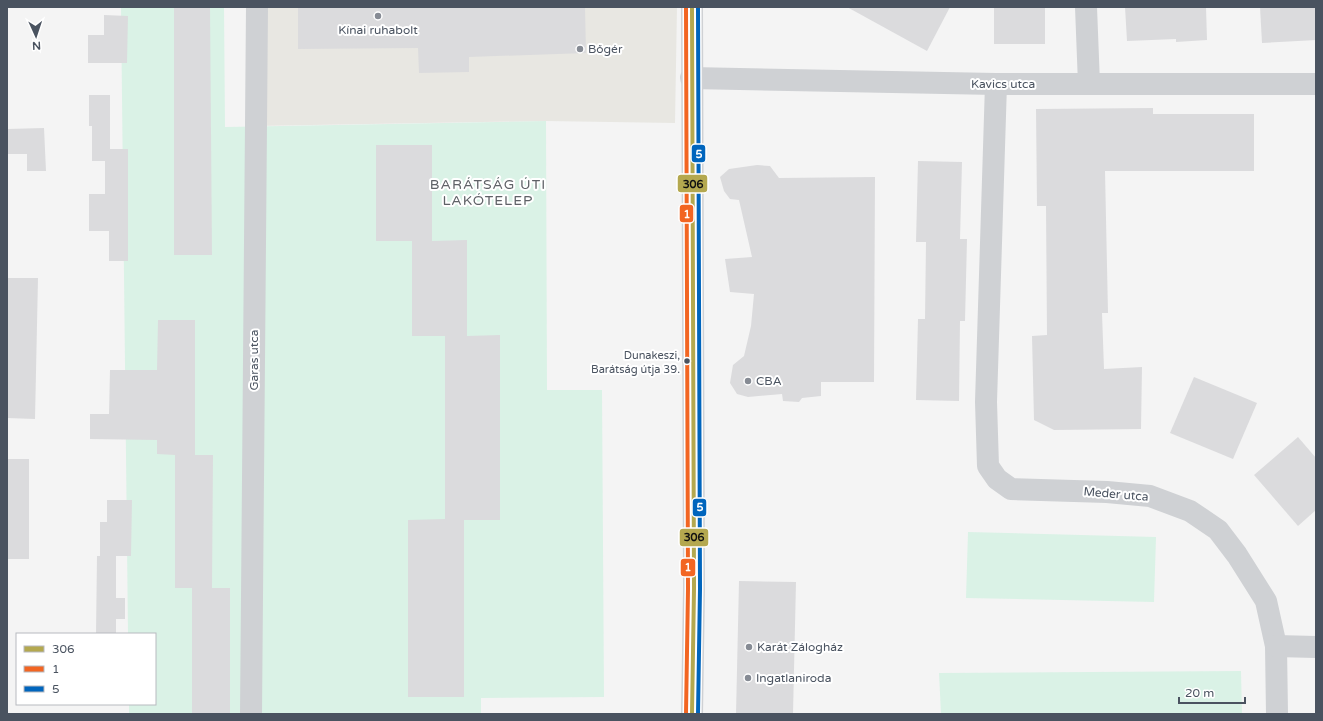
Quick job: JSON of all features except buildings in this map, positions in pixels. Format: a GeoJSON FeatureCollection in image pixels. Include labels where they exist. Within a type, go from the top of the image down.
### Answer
{"type":"FeatureCollection","features":[{"type":"Feature","properties":{"kind":"street","name":"Garas utca"},"geometry":{"type":"LineString","coordinates":[[251,714],[257,7]]}},
{"type":"Feature","properties":{"kind":"street"},"geometry":{"type":"LineString","coordinates":[[692,7],[691,78],[694,588],[692,714]]}},
{"type":"Feature","properties":{"kind":"street"},"geometry":{"type":"LineString","coordinates":[[1086,7],[1089,84]]}},
{"type":"Feature","properties":{"kind":"street","name":"Kavics utca"},"geometry":{"type":"LineString","coordinates":[[691,78],[996,84],[1316,84]]}},
{"type":"Feature","properties":{"kind":"street","name":"Meder utca"},"geometry":{"type":"LineString","coordinates":[[996,84],[986,402],[988,466],[997,479],[1011,489],[1107,492],[1150,496],[1190,511],[1218,530],[1237,554],[1266,601],[1276,646],[1277,714]]}},
{"type":"Feature","properties":{"kind":"street"},"geometry":{"type":"LineString","coordinates":[[1276,646],[1316,647]]}},
{"type":"Feature","properties":{"kind":"shaded area"},"geometry":{"type":"Polygon","coordinates":[[[249,7],[677,7],[675,123],[546,121],[251,126],[249,7]]]}},
{"type":"Feature","properties":{"kind":"green space"},"geometry":{"type":"Polygon","coordinates":[[[121,7],[224,7],[225,127],[546,121],[547,390],[602,390],[604,697],[481,698],[481,714],[129,714],[129,705],[156,705],[156,633],[128,633],[121,7]]]}},
{"type":"Feature","properties":{"kind":"green space"},"geometry":{"type":"Polygon","coordinates":[[[968,532],[1156,537],[1154,602],[966,598],[968,532]]]}},
{"type":"Feature","properties":{"kind":"green space"},"geometry":{"type":"Polygon","coordinates":[[[1241,671],[1242,714],[941,714],[939,673],[1241,671]]]}},
{"type":"Feature","properties":{"kind":"transit line","name":"1"},"geometry":{"type":"LineString","coordinates":[[686,7],[688,589],[686,714]]}},
{"type":"Feature","properties":{"kind":"transit line","name":"306"},"geometry":{"type":"LineString","coordinates":[[692,7],[694,589],[692,714]]}},
{"type":"Feature","properties":{"kind":"transit line","name":"5"},"geometry":{"type":"LineString","coordinates":[[698,7],[700,589],[698,714]]}},
{"type":"Feature","properties":{"kind":"place","name":"Kínai ruhabolt"},"geometry":{"type":"Point","coordinates":[378,16]}},
{"type":"Feature","properties":{"kind":"place","name":"Bőgér"},"geometry":{"type":"Point","coordinates":[580,49]}},
{"type":"Feature","properties":{"kind":"place","name":"Dunakeszi, Barátság útja 39."},"geometry":{"type":"Point","coordinates":[687,361]}},
{"type":"Feature","properties":{"kind":"place","name":"CBA"},"geometry":{"type":"Point","coordinates":[748,381]}},
{"type":"Feature","properties":{"kind":"place","name":"Karát Zálogház"},"geometry":{"type":"Point","coordinates":[749,647]}},
{"type":"Feature","properties":{"kind":"place","name":"Ingatlaniroda"},"geometry":{"type":"Point","coordinates":[748,678]}},
{"type":"Feature","properties":{"kind":"district","name":"BARÁTSÁG ÚTI LAKÓTELEP"},"geometry":{"type":"Point","coordinates":[488,192]}}]}
